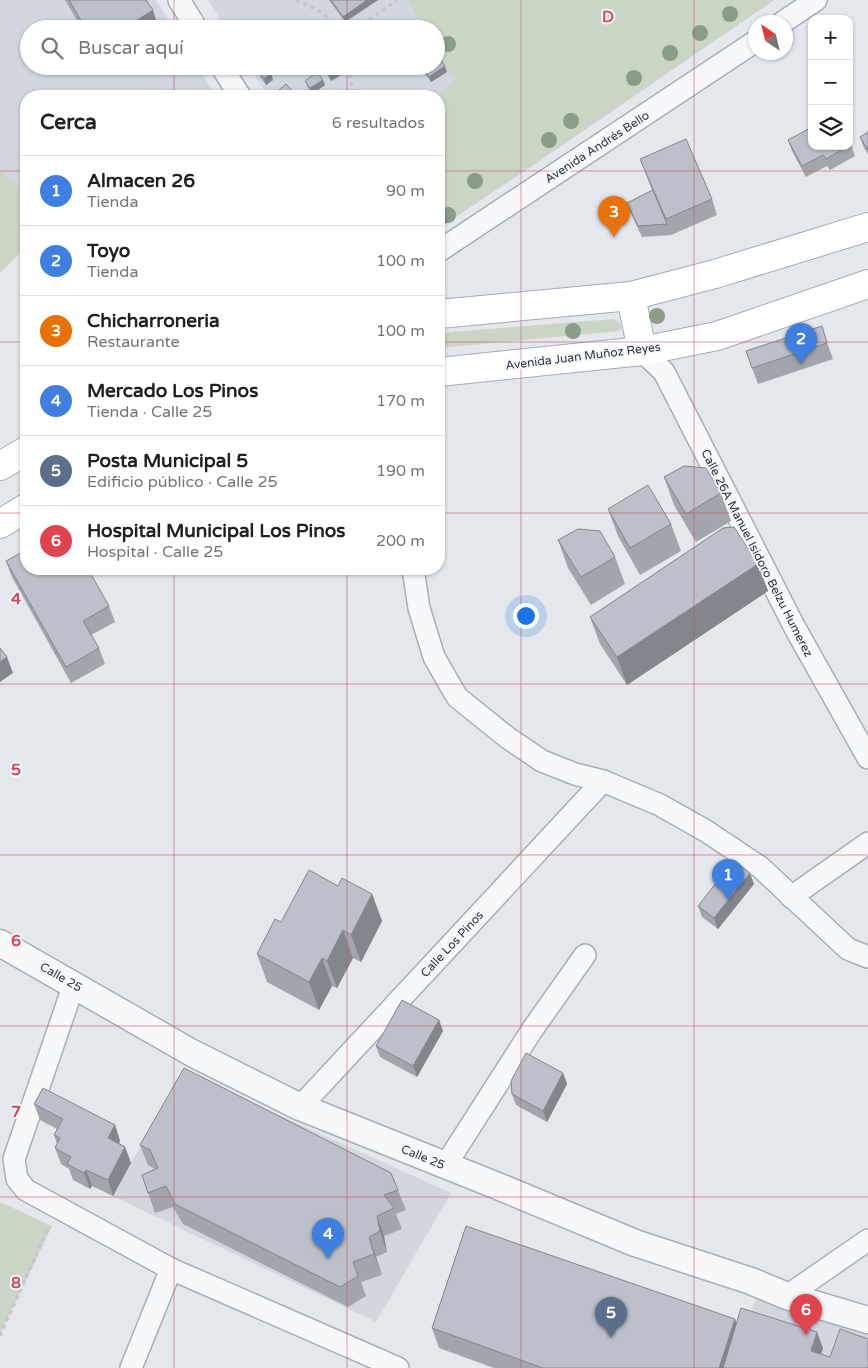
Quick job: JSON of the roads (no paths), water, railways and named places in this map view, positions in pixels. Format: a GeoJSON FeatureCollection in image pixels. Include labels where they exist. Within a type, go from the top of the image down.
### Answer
{"type":"FeatureCollection","features":[{"type":"Feature","properties":{"kind":"main road"},"geometry":{"type":"LineString","coordinates":[[445,313],[631,296],[715,274],[868,227]]}},
{"type":"Feature","properties":{"kind":"main road","name":"Avenida Juan Muñoz Reyes"},"geometry":{"type":"LineString","coordinates":[[445,371],[642,351],[717,336],[868,284]]}},
{"type":"Feature","properties":{"kind":"main road"},"geometry":{"type":"LineString","coordinates":[[631,296],[642,351]]}},
{"type":"Feature","properties":{"kind":"main road"},"geometry":{"type":"LineString","coordinates":[[0,466],[20,454]]}},
{"type":"Feature","properties":{"kind":"main road"},"geometry":{"type":"LineString","coordinates":[[0,524],[20,512]]}},
{"type":"Feature","properties":{"kind":"street"},"geometry":{"type":"LineString","coordinates":[[179,0],[191,20]]}},
{"type":"Feature","properties":{"kind":"street"},"geometry":{"type":"LineString","coordinates":[[793,15],[816,0]]}},
{"type":"Feature","properties":{"kind":"street","name":"Avenida Andrés Bello"},"geometry":{"type":"LineString","coordinates":[[445,247],[748,46]]}},
{"type":"Feature","properties":{"kind":"street"},"geometry":{"type":"LineString","coordinates":[[227,75],[236,90]]}},
{"type":"Feature","properties":{"kind":"street","name":"Calle 26A Manuel Isidoro Belzu Humerez"},"geometry":{"type":"LineString","coordinates":[[642,351],[664,372],[794,628],[868,758]]}},
{"type":"Feature","properties":{"kind":"street"},"geometry":{"type":"LineString","coordinates":[[415,575],[419,608],[434,657],[457,697],[508,738],[542,761],[575,774],[603,781],[660,805],[706,831],[760,866],[848,950],[868,957]]}},
{"type":"Feature","properties":{"kind":"street","name":"Calle Los Pinos"},"geometry":{"type":"LineString","coordinates":[[300,1107],[603,781]]}},
{"type":"Feature","properties":{"kind":"street"},"geometry":{"type":"LineString","coordinates":[[791,897],[868,844]]}},
{"type":"Feature","properties":{"kind":"street","name":"Calle 25"},"geometry":{"type":"LineString","coordinates":[[0,942],[192,1054],[300,1107],[635,1243],[751,1281],[787,1296],[868,1320]]}},
{"type":"Feature","properties":{"kind":"street"},"geometry":{"type":"LineString","coordinates":[[445,1166],[532,1030],[585,955]]}},
{"type":"Feature","properties":{"kind":"street"},"geometry":{"type":"LineString","coordinates":[[74,984],[14,1160],[17,1179],[26,1190],[171,1269],[398,1368]]}},
{"type":"Feature","properties":{"kind":"street"},"geometry":{"type":"LineString","coordinates":[[787,1296],[868,1240]]}},
{"type":"Feature","properties":{"kind":"street"},"geometry":{"type":"LineString","coordinates":[[131,1368],[171,1269]]}},
{"type":"Feature","properties":{"kind":"place","name":"Chicharroneria"},"geometry":{"type":"Point","coordinates":[614,237]}},
{"type":"Feature","properties":{"kind":"place","name":"Toyo"},"geometry":{"type":"Point","coordinates":[801,364]}},
{"type":"Feature","properties":{"kind":"place","name":"Almacen 26"},"geometry":{"type":"Point","coordinates":[728,900]}},
{"type":"Feature","properties":{"kind":"place","name":"Mercado Los Pinos"},"geometry":{"type":"Point","coordinates":[328,1259]}},
{"type":"Feature","properties":{"kind":"place","name":"Hospital Municipal Los Pinos"},"geometry":{"type":"Point","coordinates":[806,1335]}},
{"type":"Feature","properties":{"kind":"place","name":"Posta Municipal 5"},"geometry":{"type":"Point","coordinates":[611,1338]}}]}
